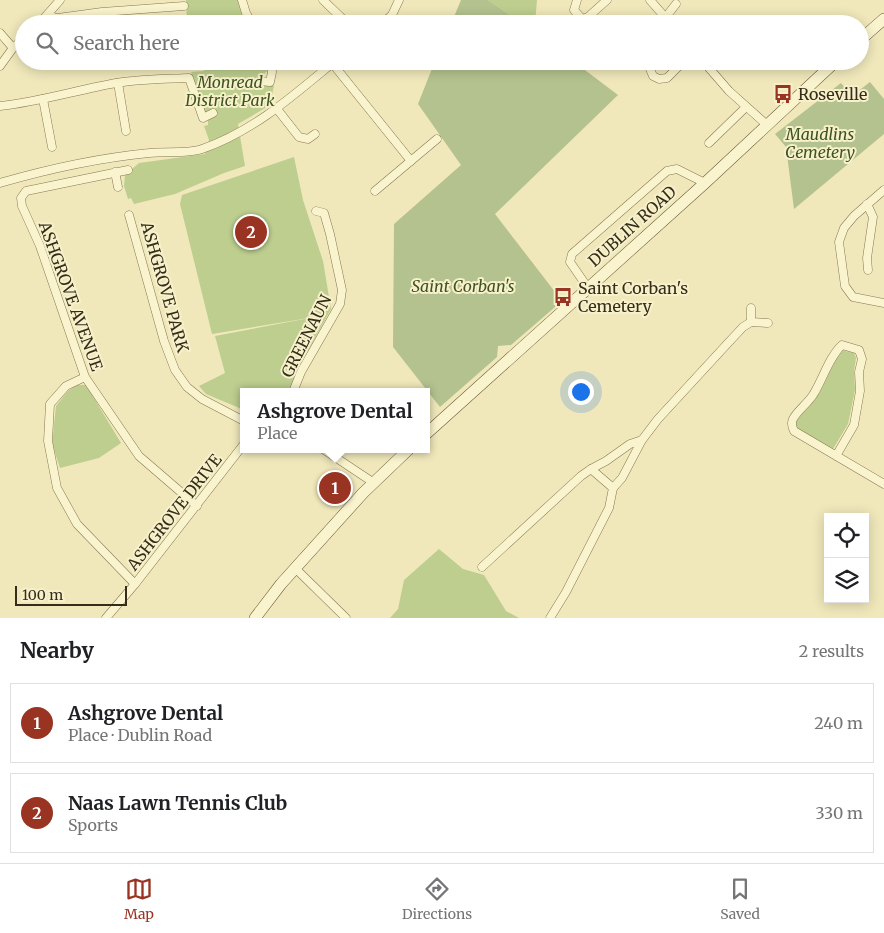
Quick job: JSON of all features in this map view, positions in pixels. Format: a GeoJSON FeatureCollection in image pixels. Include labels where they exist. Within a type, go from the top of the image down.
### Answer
{"type":"FeatureCollection","features":[{"type":"Feature","properties":{"kind":"main road"},"geometry":{"type":"LineString","coordinates":[[869,32],[884,19]]}},
{"type":"Feature","properties":{"kind":"main road","name":"DUBLIN ROAD"},"geometry":{"type":"LineString","coordinates":[[430,430],[705,183],[826,70]]}},
{"type":"Feature","properties":{"kind":"main road"},"geometry":{"type":"LineString","coordinates":[[255,618],[295,568],[374,483],[405,453]]}},
{"type":"Feature","properties":{"kind":"street"},"geometry":{"type":"LineString","coordinates":[[48,15],[60,0]]}},
{"type":"Feature","properties":{"kind":"street"},"geometry":{"type":"LineString","coordinates":[[242,0],[247,15]]}},
{"type":"Feature","properties":{"kind":"street"},"geometry":{"type":"LineString","coordinates":[[323,0],[339,15]]}},
{"type":"Feature","properties":{"kind":"street"},"geometry":{"type":"LineString","coordinates":[[392,15],[399,0]]}},
{"type":"Feature","properties":{"kind":"street"},"geometry":{"type":"LineString","coordinates":[[577,0],[574,10],[578,15]]}},
{"type":"Feature","properties":{"kind":"street"},"geometry":{"type":"LineString","coordinates":[[590,15],[607,0]]}},
{"type":"Feature","properties":{"kind":"street"},"geometry":{"type":"LineString","coordinates":[[650,0],[663,15]]}},
{"type":"Feature","properties":{"kind":"street"},"geometry":{"type":"LineString","coordinates":[[671,15],[676,4]]}},
{"type":"Feature","properties":{"kind":"street"},"geometry":{"type":"LineString","coordinates":[[80,15],[184,6]]}},
{"type":"Feature","properties":{"kind":"street"},"geometry":{"type":"LineString","coordinates":[[0,33],[13,48],[0,66]]}},
{"type":"Feature","properties":{"kind":"street"},"geometry":{"type":"LineString","coordinates":[[260,81],[270,82],[272,70]]}},
{"type":"Feature","properties":{"kind":"street"},"geometry":{"type":"LineString","coordinates":[[0,183],[88,162],[149,153],[200,150],[245,130],[277,109],[324,70]]}},
{"type":"Feature","properties":{"kind":"street"},"geometry":{"type":"LineString","coordinates":[[340,70],[411,161]]}},
{"type":"Feature","properties":{"kind":"street"},"geometry":{"type":"LineString","coordinates":[[650,70],[653,76],[658,79],[666,78],[674,70]]}},
{"type":"Feature","properties":{"kind":"street"},"geometry":{"type":"LineString","coordinates":[[711,70],[729,91],[767,125]]}},
{"type":"Feature","properties":{"kind":"street"},"geometry":{"type":"LineString","coordinates":[[0,106],[144,79],[189,78],[204,118],[213,113]]}},
{"type":"Feature","properties":{"kind":"street"},"geometry":{"type":"LineString","coordinates":[[118,83],[126,131]]}},
{"type":"Feature","properties":{"kind":"street"},"geometry":{"type":"LineString","coordinates":[[43,99],[52,147]]}},
{"type":"Feature","properties":{"kind":"street"},"geometry":{"type":"LineString","coordinates":[[709,144],[746,107]]}},
{"type":"Feature","properties":{"kind":"street"},"geometry":{"type":"LineString","coordinates":[[277,109],[299,137],[308,138],[315,134]]}},
{"type":"Feature","properties":{"kind":"street"},"geometry":{"type":"LineString","coordinates":[[375,191],[437,138]]}},
{"type":"Feature","properties":{"kind":"street"},"geometry":{"type":"LineString","coordinates":[[588,288],[570,262],[572,254],[667,171],[677,169],[705,183]]}},
{"type":"Feature","properties":{"kind":"street","name":"ASHGROVE AVENUE"},"geometry":{"type":"LineString","coordinates":[[128,170],[26,191],[20,198],[40,246],[85,377],[139,456],[197,506]]}},
{"type":"Feature","properties":{"kind":"street"},"geometry":{"type":"LineString","coordinates":[[115,172],[118,188]]}},
{"type":"Feature","properties":{"kind":"street"},"geometry":{"type":"LineString","coordinates":[[884,190],[867,204],[844,228],[839,242],[845,286],[853,297],[884,303]]}},
{"type":"Feature","properties":{"kind":"street"},"geometry":{"type":"LineString","coordinates":[[867,204],[874,217],[867,258],[868,270]]}},
{"type":"Feature","properties":{"kind":"street","name":"GREENAUN"},"geometry":{"type":"LineString","coordinates":[[295,388],[301,372],[340,304],[342,290],[324,213],[316,211]]}},
{"type":"Feature","properties":{"kind":"street","name":"ASHGROVE PARK"},"geometry":{"type":"LineString","coordinates":[[129,215],[164,341],[175,370],[187,387],[202,399],[240,419]]}},
{"type":"Feature","properties":{"kind":"street"},"geometry":{"type":"LineString","coordinates":[[858,258],[867,258]]}},
{"type":"Feature","properties":{"kind":"street"},"geometry":{"type":"LineString","coordinates":[[751,308],[751,322]]}},
{"type":"Feature","properties":{"kind":"street"},"geometry":{"type":"LineString","coordinates":[[550,618],[566,592],[609,508],[612,488],[622,478],[642,440],[743,327],[751,322],[768,323]]}},
{"type":"Feature","properties":{"kind":"street"},"geometry":{"type":"LineString","coordinates":[[836,456],[854,425],[860,391],[859,372],[862,359],[859,350],[842,345],[834,353],[828,369],[812,396],[793,419],[792,425],[794,431],[836,456],[884,484]]}},
{"type":"Feature","properties":{"kind":"street"},"geometry":{"type":"LineString","coordinates":[[85,377],[66,386],[50,404],[48,441],[58,488],[77,524],[136,584]]}},
{"type":"Feature","properties":{"kind":"street"},"geometry":{"type":"LineString","coordinates":[[482,567],[581,476],[630,444],[642,440]]}},
{"type":"Feature","properties":{"kind":"street","name":"ASHGROVE DRIVE"},"geometry":{"type":"LineString","coordinates":[[106,618],[136,584],[240,449]]}},
{"type":"Feature","properties":{"kind":"street"},"geometry":{"type":"LineString","coordinates":[[329,453],[374,483]]}},
{"type":"Feature","properties":{"kind":"street"},"geometry":{"type":"LineString","coordinates":[[591,469],[612,488]]}},
{"type":"Feature","properties":{"kind":"street"},"geometry":{"type":"LineString","coordinates":[[295,568],[346,618]]}},
{"type":"Feature","properties":{"kind":"green space"},"geometry":{"type":"Polygon","coordinates":[[[186,0],[239,0],[243,15],[187,15],[186,0]]]}},
{"type":"Feature","properties":{"kind":"green space"},"geometry":{"type":"Polygon","coordinates":[[[461,0],[488,0],[510,15],[455,15],[461,0]]]}},
{"type":"Feature","properties":{"kind":"green space"},"geometry":{"type":"Polygon","coordinates":[[[488,0],[537,0],[536,15],[510,15],[488,0]]]}},
{"type":"Feature","properties":{"kind":"green space","name":"Monread District Park"},"geometry":{"type":"Polygon","coordinates":[[[268,70],[260,78],[260,85],[274,86],[270,103],[267,107],[238,124],[245,166],[175,194],[134,204],[131,198],[128,199],[124,186],[125,175],[139,163],[205,154],[209,140],[204,126],[208,125],[208,120],[191,72],[268,70]]]}},
{"type":"Feature","properties":{"kind":"green space","name":"Saint Corban's"},"geometry":{"type":"Polygon","coordinates":[[[431,70],[585,70],[618,95],[495,214],[562,301],[511,345],[498,346],[497,357],[440,407],[430,394],[430,388],[425,388],[393,347],[394,224],[461,165],[418,104],[431,70]]]}},
{"type":"Feature","properties":{"kind":"green space","name":"Maudlins Cemetery"},"geometry":{"type":"Polygon","coordinates":[[[870,82],[884,99],[884,134],[794,209],[786,147],[775,134],[841,83],[852,96],[870,82]]]}},
{"type":"Feature","properties":{"kind":"green space"},"geometry":{"type":"Polygon","coordinates":[[[294,157],[303,200],[323,261],[331,309],[299,367],[291,388],[240,388],[240,408],[206,394],[199,386],[225,373],[215,336],[315,317],[212,334],[180,204],[182,195],[294,157]]]}},
{"type":"Feature","properties":{"kind":"green space"},"geometry":{"type":"Polygon","coordinates":[[[841,350],[854,353],[856,358],[854,371],[855,390],[848,424],[833,449],[827,448],[795,428],[795,421],[818,390],[831,369],[835,355],[841,350]]]}},
{"type":"Feature","properties":{"kind":"green space"},"geometry":{"type":"Polygon","coordinates":[[[77,385],[86,385],[121,443],[99,458],[60,468],[52,444],[56,406],[68,391],[77,385]]]}},
{"type":"Feature","properties":{"kind":"green space"},"geometry":{"type":"Polygon","coordinates":[[[439,549],[463,569],[484,575],[506,611],[519,618],[390,618],[398,609],[404,580],[439,549]]]}},
{"type":"Feature","properties":{"kind":"place","name":"Roseville"},"geometry":{"type":"Point","coordinates":[783,94]}},
{"type":"Feature","properties":{"kind":"place","name":"Naas Lawn Tennis Club"},"geometry":{"type":"Point","coordinates":[251,232]}},
{"type":"Feature","properties":{"kind":"place","name":"Saint Corban's Cemetery"},"geometry":{"type":"Point","coordinates":[563,297]}},
{"type":"Feature","properties":{"kind":"place","name":"Ashgrove Dental"},"geometry":{"type":"Point","coordinates":[335,488]}}]}
